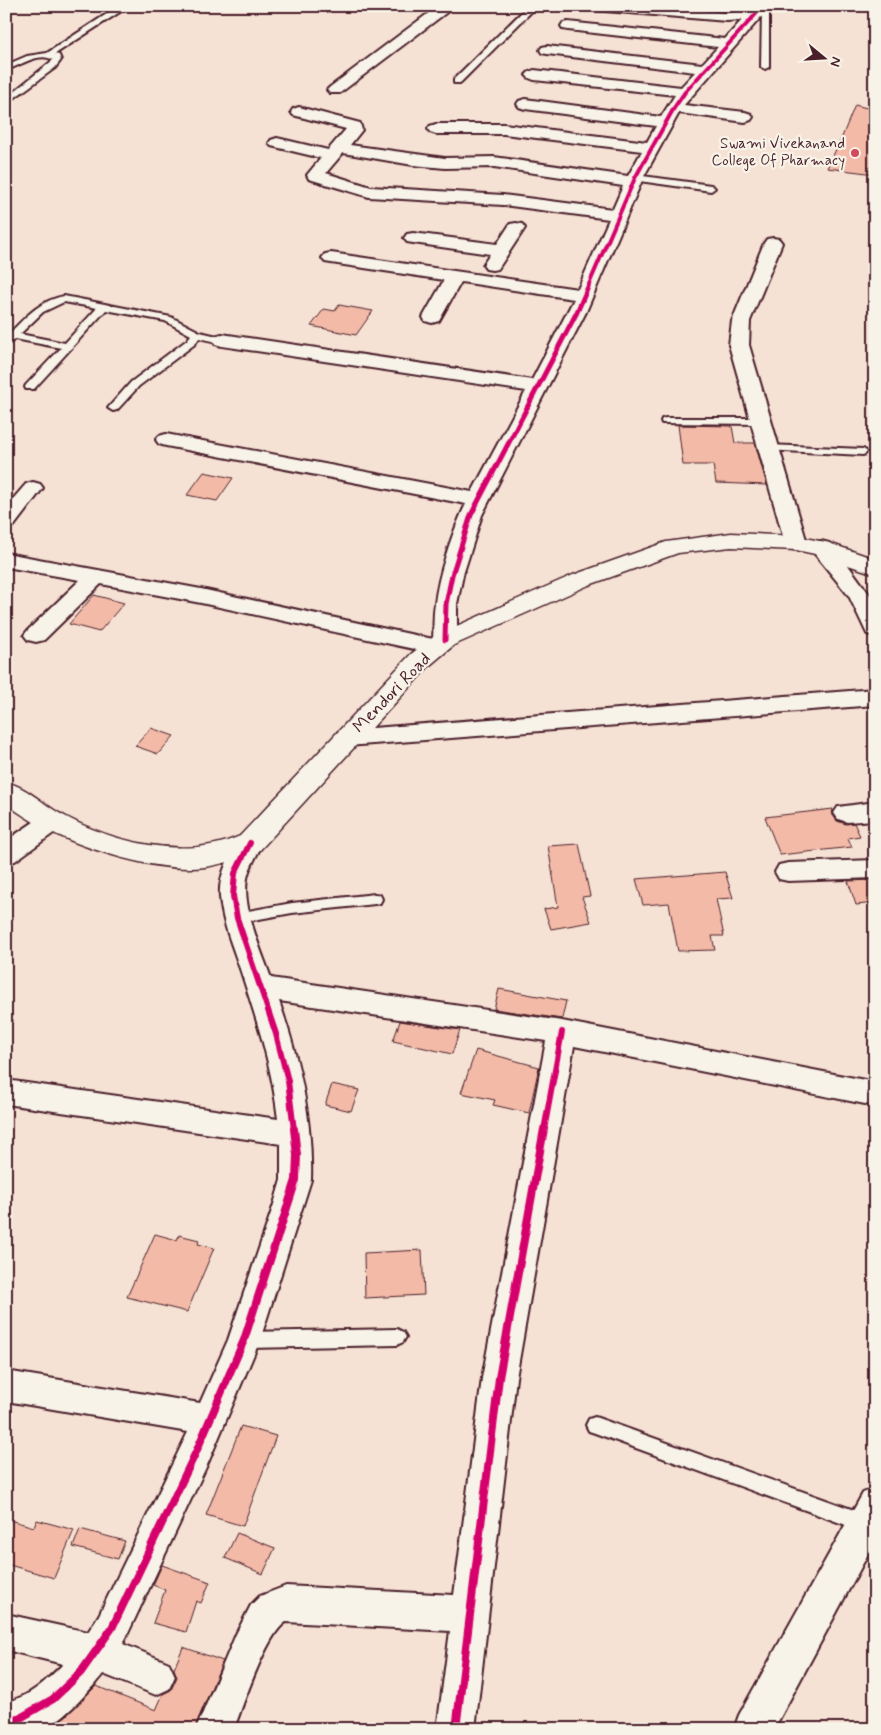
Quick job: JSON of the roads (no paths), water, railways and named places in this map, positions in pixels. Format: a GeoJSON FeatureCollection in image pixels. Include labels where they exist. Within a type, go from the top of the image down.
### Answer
{"type":"FeatureCollection","features":[{"type":"Feature","properties":{"kind":"main road","name":"Mendori Road"},"geometry":{"type":"LineString","coordinates":[[6,791],[53,821],[86,836],[164,856],[196,858],[221,855],[250,843],[420,660],[441,643],[581,580],[674,547],[732,540],[796,543],[822,548],[875,567]]}},
{"type":"Feature","properties":{"kind":"street"},"geometry":{"type":"LineString","coordinates":[[335,90],[448,6]]}},
{"type":"Feature","properties":{"kind":"street"},"geometry":{"type":"LineString","coordinates":[[593,6],[727,17],[763,10]]}},
{"type":"Feature","properties":{"kind":"street"},"geometry":{"type":"LineString","coordinates":[[6,560],[441,643],[452,575],[471,514],[585,294],[634,180],[685,92],[763,10]]}},
{"type":"Feature","properties":{"kind":"street"},"geometry":{"type":"LineString","coordinates":[[568,26],[729,44]]}},
{"type":"Feature","properties":{"kind":"street"},"geometry":{"type":"LineString","coordinates":[[547,50],[706,69]]}},
{"type":"Feature","properties":{"kind":"street"},"geometry":{"type":"LineString","coordinates":[[534,75],[685,92]]}},
{"type":"Feature","properties":{"kind":"street"},"geometry":{"type":"LineString","coordinates":[[525,104],[670,115],[745,117]]}},
{"type":"Feature","properties":{"kind":"street"},"geometry":{"type":"LineString","coordinates":[[299,112],[354,126],[354,130],[315,175],[368,192],[503,200],[620,215]]}},
{"type":"Feature","properties":{"kind":"street"},"geometry":{"type":"LineString","coordinates":[[436,129],[504,129],[652,147]]}},
{"type":"Feature","properties":{"kind":"street"},"geometry":{"type":"LineString","coordinates":[[277,142],[336,152],[445,163],[494,162],[634,180]]}},
{"type":"Feature","properties":{"kind":"street"},"geometry":{"type":"LineString","coordinates":[[482,280],[516,228]]}},
{"type":"Feature","properties":{"kind":"street"},"geometry":{"type":"LineString","coordinates":[[413,238],[502,250]]}},
{"type":"Feature","properties":{"kind":"street"},"geometry":{"type":"LineString","coordinates":[[773,243],[741,321],[739,334],[742,360],[796,543]]}},
{"type":"Feature","properties":{"kind":"street"},"geometry":{"type":"LineString","coordinates":[[331,258],[585,294]]}},
{"type":"Feature","properties":{"kind":"street"},"geometry":{"type":"LineString","coordinates":[[432,317],[455,276]]}},
{"type":"Feature","properties":{"kind":"street"},"geometry":{"type":"LineString","coordinates":[[222,340],[538,387]]}},
{"type":"Feature","properties":{"kind":"street"},"geometry":{"type":"LineString","coordinates":[[166,440],[479,500]]}},
{"type":"Feature","properties":{"kind":"street"},"geometry":{"type":"LineString","coordinates":[[6,521],[33,488]]}},
{"type":"Feature","properties":{"kind":"street"},"geometry":{"type":"LineString","coordinates":[[822,548],[857,592],[871,615],[875,629]]}},
{"type":"Feature","properties":{"kind":"street"},"geometry":{"type":"LineString","coordinates":[[36,635],[95,578]]}},
{"type":"Feature","properties":{"kind":"street"},"geometry":{"type":"LineString","coordinates":[[348,738],[875,697]]}},
{"type":"Feature","properties":{"kind":"street"},"geometry":{"type":"LineString","coordinates":[[846,813],[875,811]]}},
{"type":"Feature","properties":{"kind":"street"},"geometry":{"type":"LineString","coordinates":[[6,854],[53,821]]}},
{"type":"Feature","properties":{"kind":"street"},"geometry":{"type":"LineString","coordinates":[[6,1721],[16,1720],[40,1708],[75,1679],[97,1653],[112,1628],[210,1420],[244,1340],[292,1196],[296,1180],[297,1155],[288,1081],[237,918],[232,896],[235,873],[250,843]]}},
{"type":"Feature","properties":{"kind":"street"},"geometry":{"type":"LineString","coordinates":[[788,872],[875,868]]}},
{"type":"Feature","properties":{"kind":"street"},"geometry":{"type":"LineString","coordinates":[[260,987],[562,1032],[875,1094]]}},
{"type":"Feature","properties":{"kind":"street"},"geometry":{"type":"LineString","coordinates":[[456,1729],[499,1378],[562,1032]]}},
{"type":"Feature","properties":{"kind":"street"},"geometry":{"type":"LineString","coordinates":[[6,1092],[295,1134]]}},
{"type":"Feature","properties":{"kind":"street"},"geometry":{"type":"LineString","coordinates":[[6,1386],[210,1420]]}},
{"type":"Feature","properties":{"kind":"street"},"geometry":{"type":"LineString","coordinates":[[753,1729],[870,1514]]}},
{"type":"Feature","properties":{"kind":"street"},"geometry":{"type":"LineString","coordinates":[[215,1729],[241,1667],[261,1625],[271,1610],[286,1604],[470,1614]]}},
{"type":"Feature","properties":{"kind":"street"},"geometry":{"type":"LineString","coordinates":[[6,1632],[97,1653],[156,1676]]}},
{"type":"Feature","properties":{"kind":"lane"},"geometry":{"type":"LineString","coordinates":[[49,55],[124,6]]}},
{"type":"Feature","properties":{"kind":"lane"},"geometry":{"type":"LineString","coordinates":[[457,81],[533,6]]}},
{"type":"Feature","properties":{"kind":"lane"},"geometry":{"type":"LineString","coordinates":[[763,10],[765,68]]}},
{"type":"Feature","properties":{"kind":"lane"},"geometry":{"type":"LineString","coordinates":[[6,68],[35,56],[49,55],[56,57],[57,60],[7,101]]}},
{"type":"Feature","properties":{"kind":"lane"},"geometry":{"type":"LineString","coordinates":[[634,180],[711,188]]}},
{"type":"Feature","properties":{"kind":"lane"},"geometry":{"type":"LineString","coordinates":[[10,339],[46,304],[55,300],[64,300],[168,319],[197,334],[222,340]]}},
{"type":"Feature","properties":{"kind":"lane"},"geometry":{"type":"LineString","coordinates":[[30,388],[104,307]]}},
{"type":"Feature","properties":{"kind":"lane"},"geometry":{"type":"LineString","coordinates":[[113,408],[135,384],[190,342],[197,334]]}},
{"type":"Feature","properties":{"kind":"lane"},"geometry":{"type":"LineString","coordinates":[[10,339],[67,346]]}},
{"type":"Feature","properties":{"kind":"lane"},"geometry":{"type":"LineString","coordinates":[[666,421],[760,420]]}},
{"type":"Feature","properties":{"kind":"lane"},"geometry":{"type":"LineString","coordinates":[[768,448],[863,452]]}},
{"type":"Feature","properties":{"kind":"lane"},"geometry":{"type":"LineString","coordinates":[[237,918],[292,908],[375,899]]}},
{"type":"Feature","properties":{"kind":"lane"},"geometry":{"type":"LineString","coordinates":[[244,1340],[397,1337]]}},
{"type":"Feature","properties":{"kind":"lane"},"geometry":{"type":"LineString","coordinates":[[595,1425],[870,1514]]}},
{"type":"Feature","properties":{"kind":"place","name":"Swami Vivekanand College Of Pharmacy"},"geometry":{"type":"Point","coordinates":[855,153]}}]}
